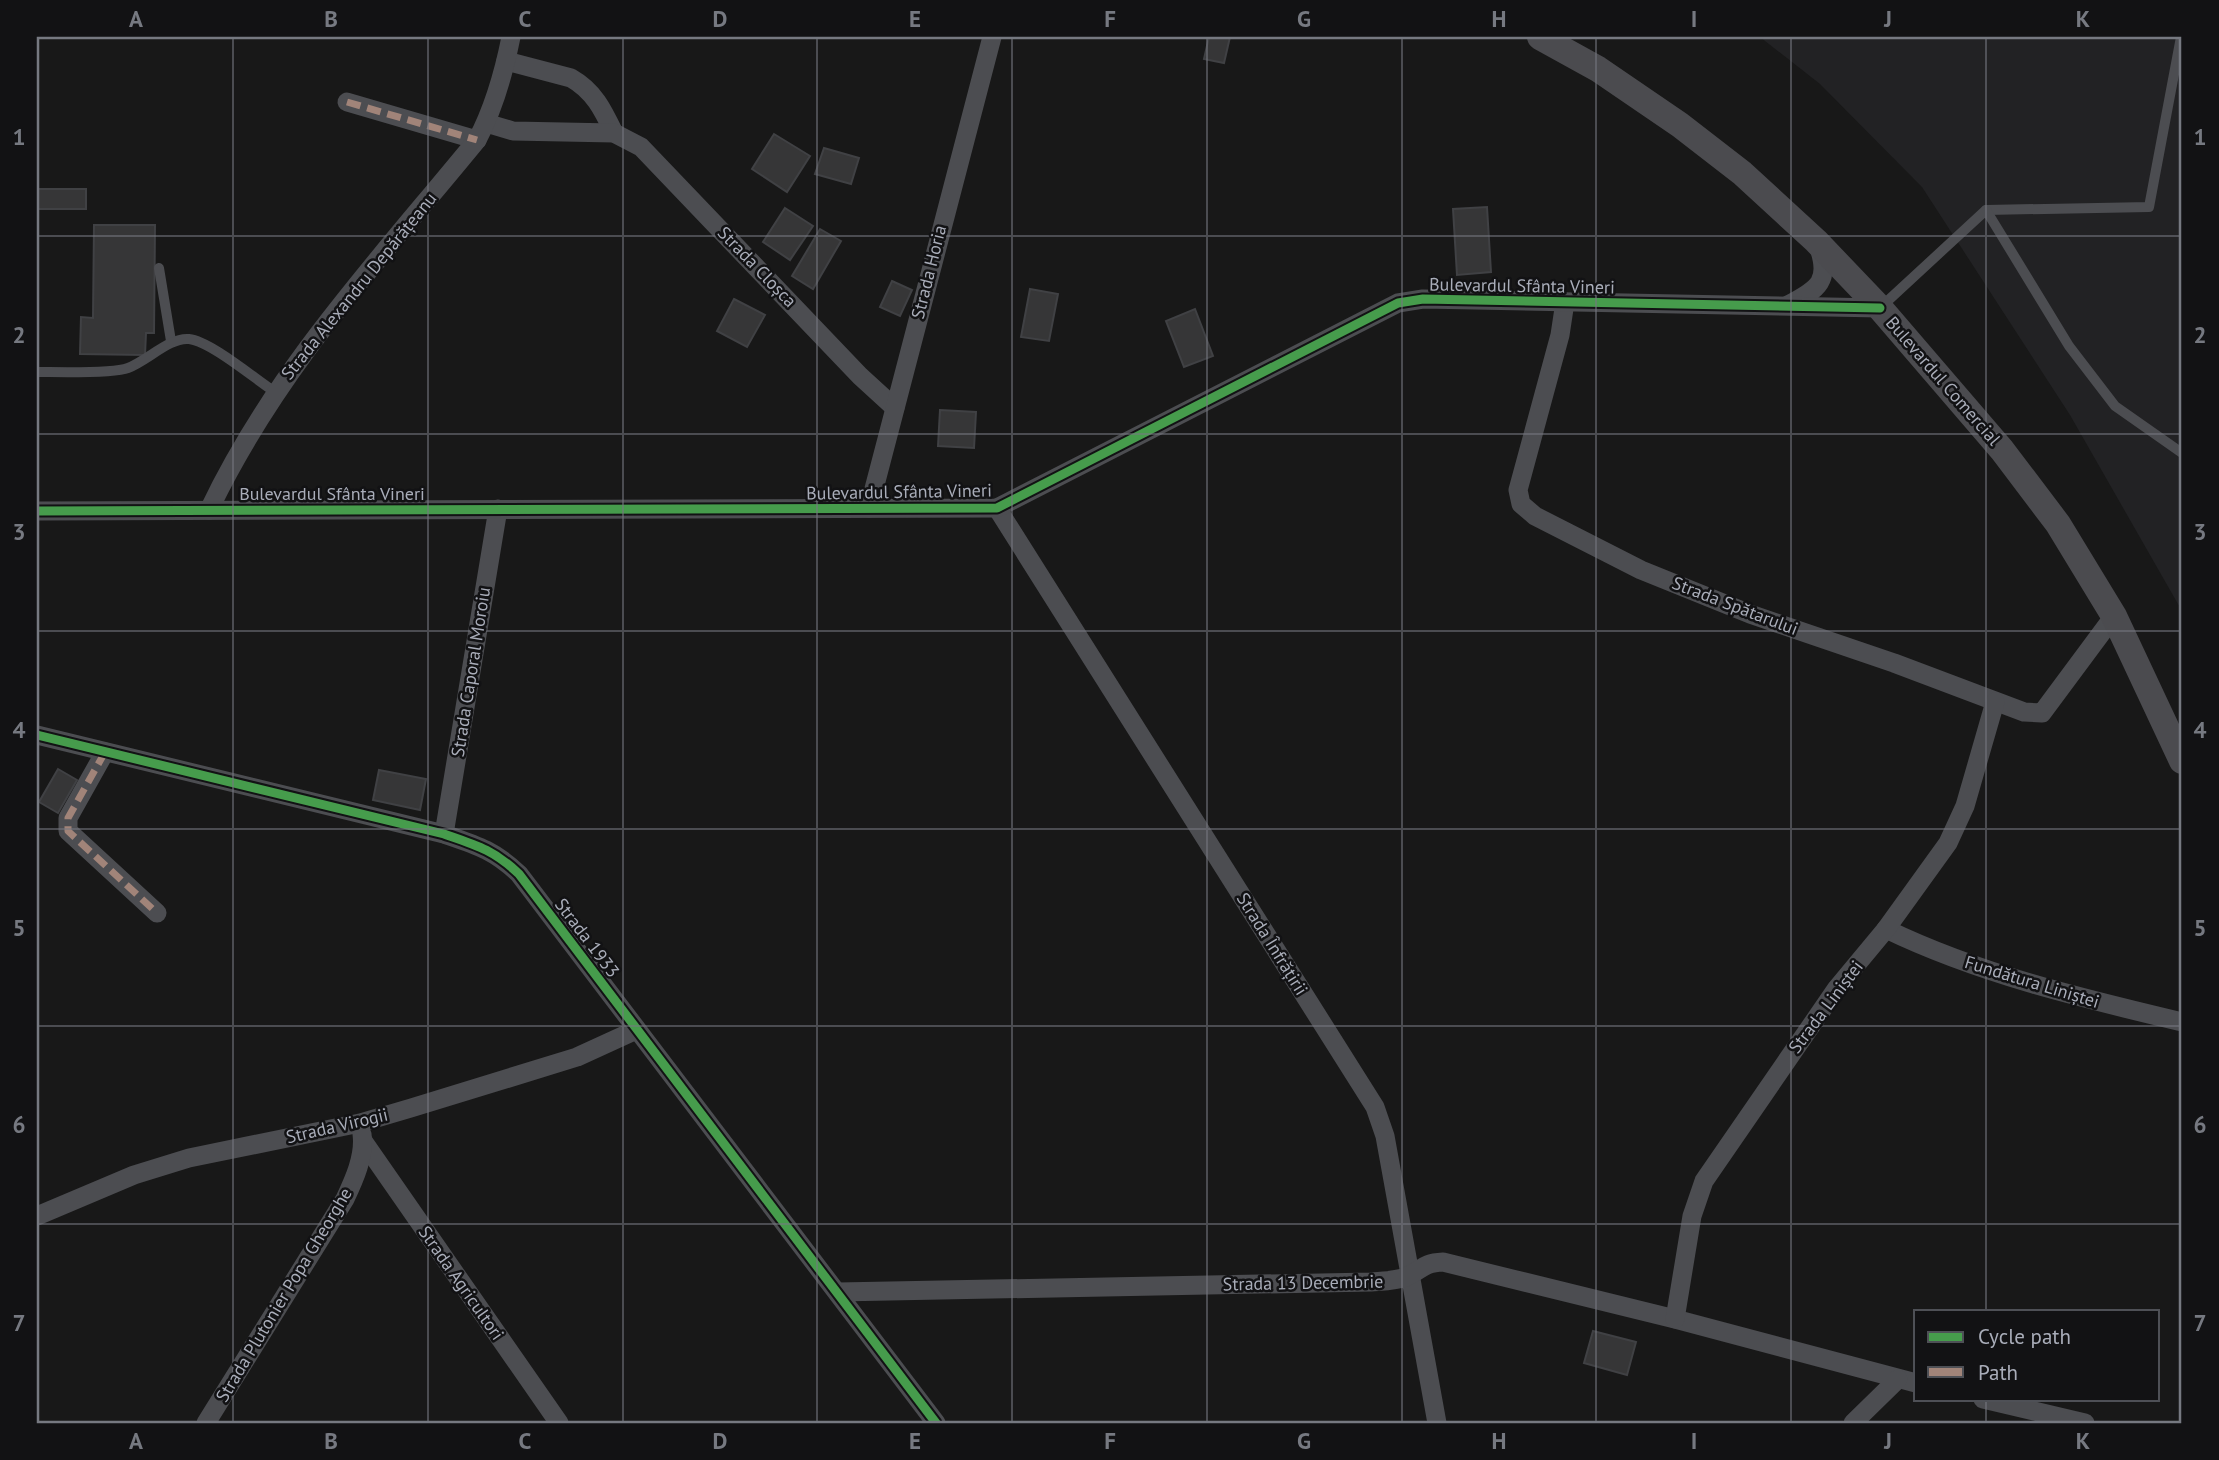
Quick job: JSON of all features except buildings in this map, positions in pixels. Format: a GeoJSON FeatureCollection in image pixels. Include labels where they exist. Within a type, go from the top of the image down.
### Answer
{"type":"FeatureCollection","features":[{"type":"Feature","properties":{"kind":"main road","name":"Bulevardul Comercial"},"geometry":{"type":"LineString","coordinates":[[1539,37],[1598,69],[1680,125],[1742,173],[1816,241],[1880,308],[2002,450],[2058,524],[2114,616],[2182,761]]}},
{"type":"Feature","properties":{"kind":"street","name":"Strada Alexandru Depărățeanu"},"geometry":{"type":"LineString","coordinates":[[209,510],[232,462],[275,392],[336,310],[481,132],[506,61],[511,37]]}},
{"type":"Feature","properties":{"kind":"street","name":"Strada Horia"},"geometry":{"type":"LineString","coordinates":[[869,508],[992,37]]}},
{"type":"Feature","properties":{"kind":"street"},"geometry":{"type":"LineString","coordinates":[[506,61],[571,78],[580,83],[602,106],[614,133]]}},
{"type":"Feature","properties":{"kind":"street"},"geometry":{"type":"LineString","coordinates":[[347,102],[481,132]]}},
{"type":"Feature","properties":{"kind":"street","name":"Strada Cloșca"},"geometry":{"type":"LineString","coordinates":[[481,132],[614,133],[641,147],[860,376],[895,408]]}},
{"type":"Feature","properties":{"kind":"street"},"geometry":{"type":"LineString","coordinates":[[1787,305],[1809,294],[1820,281],[1825,265],[1816,241]]}},
{"type":"Feature","properties":{"kind":"street","name":"Bulevardul Sfânta Vineri"},"geometry":{"type":"LineString","coordinates":[[37,511],[997,508],[1398,303],[1423,299],[1880,308]]}},
{"type":"Feature","properties":{"kind":"street","name":"Strada Spătarului"},"geometry":{"type":"LineString","coordinates":[[1565,303],[1560,335],[1518,490],[1521,504],[1535,516],[1640,570],[1750,614],[1894,663],[2024,712],[2042,713],[2114,616]]}},
{"type":"Feature","properties":{"kind":"street","name":"Strada Înfrățirii"},"geometry":{"type":"LineString","coordinates":[[997,508],[1375,1107],[1385,1136],[1437,1423]]}},
{"type":"Feature","properties":{"kind":"street","name":"Strada Caporal Moroiu"},"geometry":{"type":"LineString","coordinates":[[444,834],[498,509]]}},
{"type":"Feature","properties":{"kind":"street","name":"Strada Liniștei"},"geometry":{"type":"LineString","coordinates":[[1675,1319],[1692,1216],[1704,1181],[1831,997],[1948,843],[1965,806],[1995,702]]}},
{"type":"Feature","properties":{"kind":"street","name":"Strada 1933"},"geometry":{"type":"LineString","coordinates":[[37,735],[444,834],[478,845],[502,857],[519,874],[936,1423]]}},
{"type":"Feature","properties":{"kind":"street"},"geometry":{"type":"LineString","coordinates":[[105,752],[68,818],[68,831],[157,914]]}},
{"type":"Feature","properties":{"kind":"street","name":"Fundătura Liniștei"},"geometry":{"type":"LineString","coordinates":[[1885,929],[1986,970],[2098,1002],[2182,1022]]}},
{"type":"Feature","properties":{"kind":"street","name":"Strada Virogii"},"geometry":{"type":"LineString","coordinates":[[37,1216],[134,1175],[190,1158],[361,1132],[577,1057],[636,1030]]}},
{"type":"Feature","properties":{"kind":"street","name":"Strada Plutonier Popa Gheorghe"},"geometry":{"type":"LineString","coordinates":[[206,1423],[345,1199],[356,1175],[361,1132]]}},
{"type":"Feature","properties":{"kind":"street","name":"Strada Agricultori"},"geometry":{"type":"LineString","coordinates":[[361,1132],[559,1423]]}},
{"type":"Feature","properties":{"kind":"street","name":"Strada 13 Decembrie"},"geometry":{"type":"LineString","coordinates":[[838,1292],[1392,1281],[1409,1276],[1420,1266],[1430,1262],[1443,1262],[1675,1319],[1907,1381]]}},
{"type":"Feature","properties":{"kind":"street"},"geometry":{"type":"LineString","coordinates":[[1853,1423],[1907,1381]]}},
{"type":"Feature","properties":{"kind":"street"},"geometry":{"type":"LineString","coordinates":[[1987,1400],[2085,1423]]}},
{"type":"Feature","properties":{"kind":"lane"},"geometry":{"type":"LineString","coordinates":[[1880,308],[1986,210],[2149,207],[2181,37]]}},
{"type":"Feature","properties":{"kind":"lane"},"geometry":{"type":"LineString","coordinates":[[1986,210],[2069,346],[2115,406],[2182,453]]}},
{"type":"Feature","properties":{"kind":"lane"},"geometry":{"type":"LineString","coordinates":[[159,268],[171,341]]}},
{"type":"Feature","properties":{"kind":"lane"},"geometry":{"type":"LineString","coordinates":[[37,372],[125,369],[155,355],[171,341],[188,339],[204,343],[275,392]]}},
{"type":"Feature","properties":{"kind":"shaded area"},"geometry":{"type":"Polygon","coordinates":[[[1760,37],[2182,37],[2182,611],[2070,415],[1922,187],[1820,84],[1760,37]]]}},
{"type":"Feature","properties":{"kind":"marked path"},"geometry":{"type":"LineString","coordinates":[[347,102],[477,140]]}},
{"type":"Feature","properties":{"kind":"marked path"},"geometry":{"type":"LineString","coordinates":[[105,752],[68,818],[68,831],[157,913]]}},
{"type":"Feature","properties":{"kind":"cycle path"},"geometry":{"type":"LineString","coordinates":[[37,511],[997,508],[1398,303],[1423,299],[1880,308]]}},
{"type":"Feature","properties":{"kind":"cycle path"},"geometry":{"type":"LineString","coordinates":[[37,735],[444,834],[475,845],[501,859],[519,874],[936,1423]]}}]}
